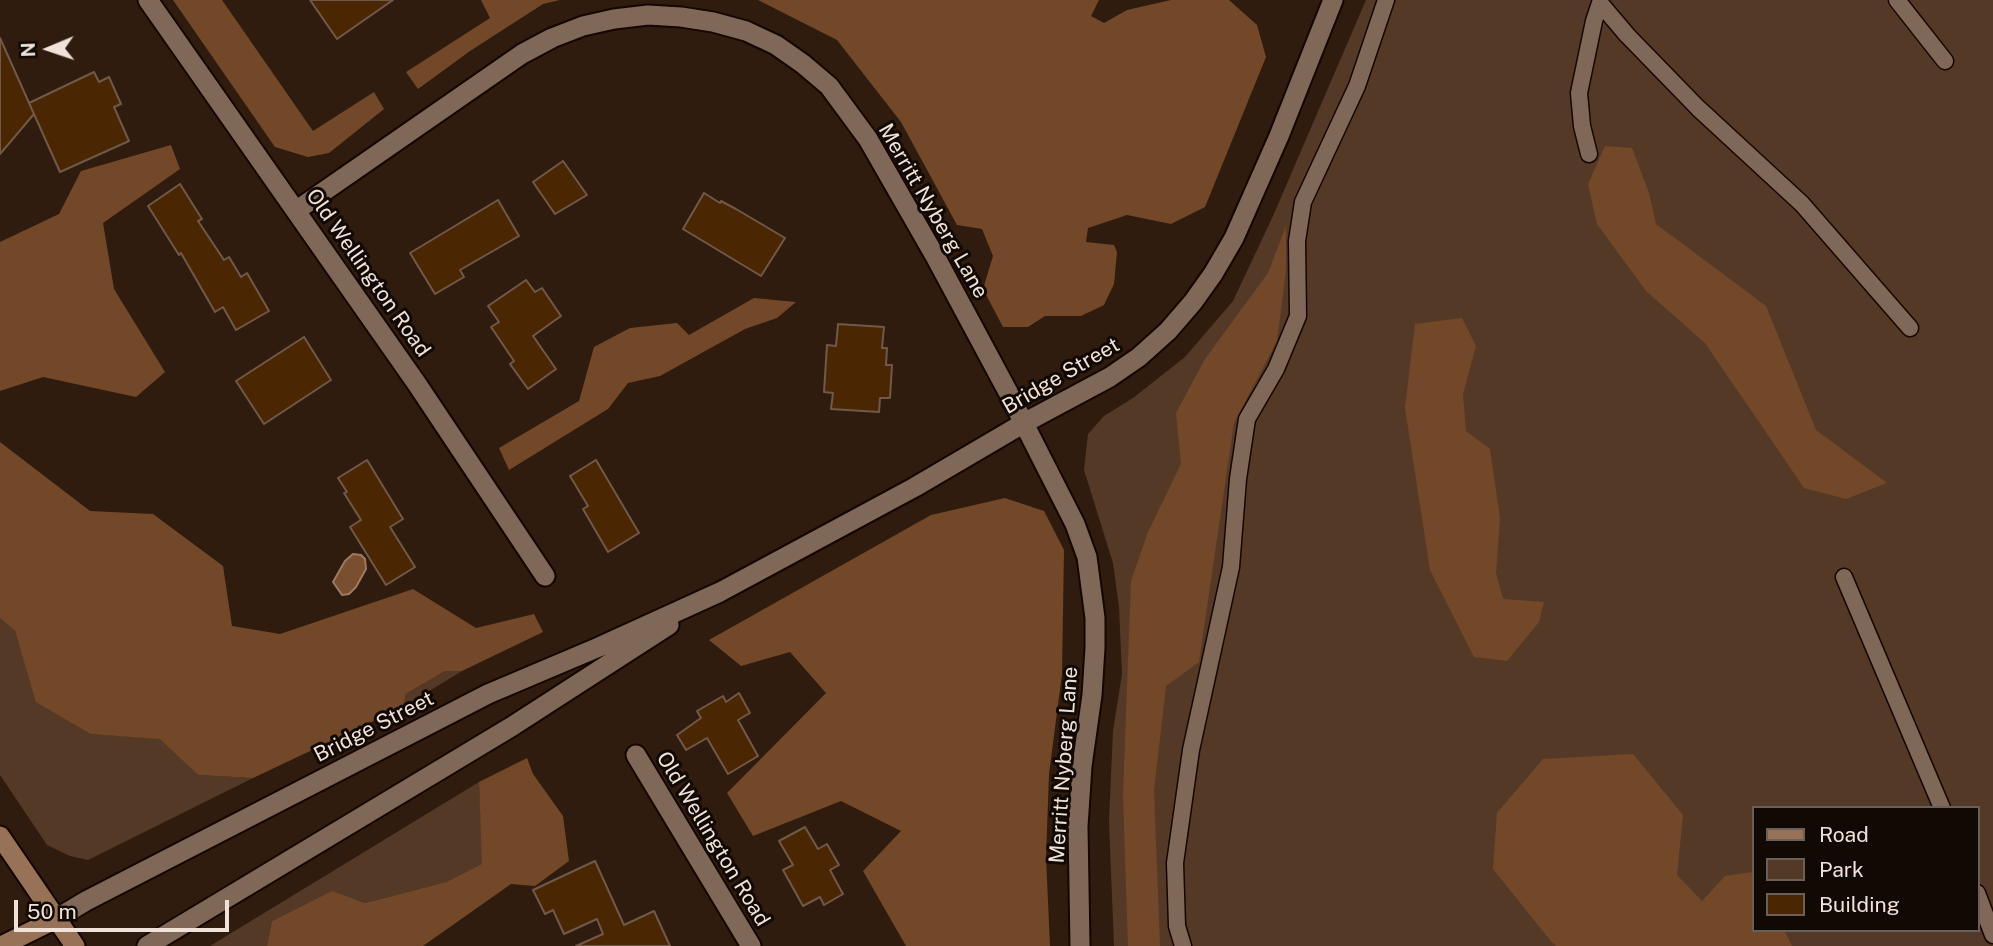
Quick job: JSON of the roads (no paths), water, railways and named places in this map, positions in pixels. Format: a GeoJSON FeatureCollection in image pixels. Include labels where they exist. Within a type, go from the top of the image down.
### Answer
{"type":"FeatureCollection","features":[{"type":"Feature","properties":{"kind":"main road"},"geometry":{"type":"LineString","coordinates":[[0,836],[75,946]]}},
{"type":"Feature","properties":{"kind":"main road","name":"Bridge Street"},"geometry":{"type":"LineString","coordinates":[[1,946],[56,919]]}},
{"type":"Feature","properties":{"kind":"street","name":"Old Wellington Road"},"geometry":{"type":"LineString","coordinates":[[148,0],[417,384],[545,576]]}},
{"type":"Feature","properties":{"kind":"street","name":"Bridge Street"},"geometry":{"type":"LineString","coordinates":[[56,919],[86,901],[488,694],[720,592],[915,487],[1024,423],[1110,377],[1139,357],[1168,331],[1193,302],[1234,238],[1279,136],[1333,0]]}},
{"type":"Feature","properties":{"kind":"street","name":"Merritt Nyberg Lane"},"geometry":{"type":"LineString","coordinates":[[297,210],[522,54],[552,38],[604,21],[648,15],[702,20],[746,31],[776,45],[829,86],[868,139],[935,256],[1024,423],[1075,524],[1087,557],[1095,618],[1095,649],[1078,826],[1080,946]]}},
{"type":"Feature","properties":{"kind":"street","name":"Bridge Street"},"geometry":{"type":"LineString","coordinates":[[147,946],[511,727],[720,592]]}},
{"type":"Feature","properties":{"kind":"street","name":"Old Wellington Road"},"geometry":{"type":"LineString","coordinates":[[636,755],[751,946]]}},
{"type":"Feature","properties":{"kind":"lane"},"geometry":{"type":"LineString","coordinates":[[1183,946],[1177,926],[1175,863],[1191,750],[1231,567],[1238,479],[1247,419],[1276,369],[1298,316],[1297,241],[1303,202],[1357,86],[1386,0]]}},
{"type":"Feature","properties":{"kind":"lane"},"geometry":{"type":"LineString","coordinates":[[1897,0],[1945,61]]}},
{"type":"Feature","properties":{"kind":"lane"},"geometry":{"type":"LineString","coordinates":[[1589,154],[1582,126],[1579,93],[1599,2]]}},
{"type":"Feature","properties":{"kind":"lane"},"geometry":{"type":"LineString","coordinates":[[1599,2],[1698,108],[1802,204],[1910,328]]}},
{"type":"Feature","properties":{"kind":"lane"},"geometry":{"type":"LineString","coordinates":[[1844,577],[1941,806]]}},
{"type":"Feature","properties":{"kind":"lane"},"geometry":{"type":"LineString","coordinates":[[1979,898],[1993,935]]}}]}
